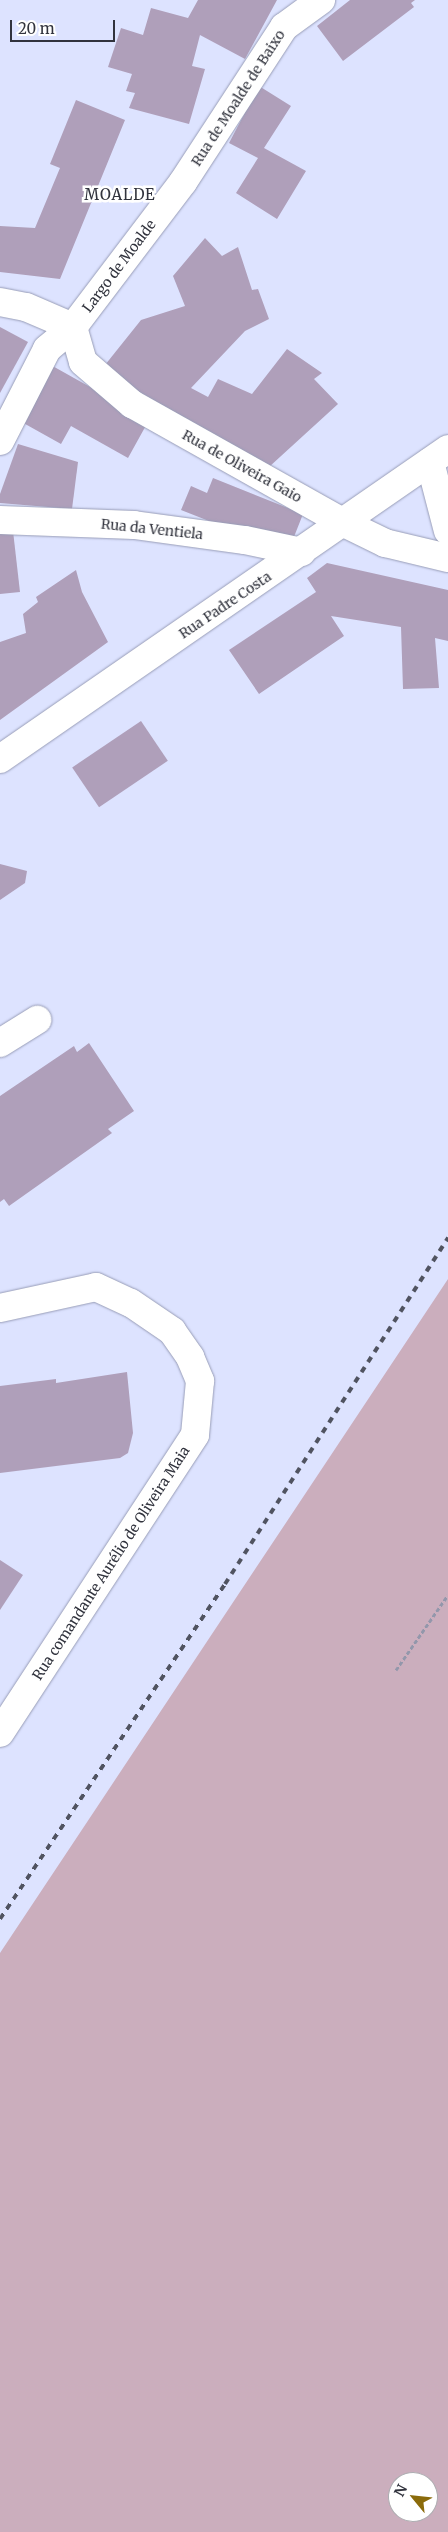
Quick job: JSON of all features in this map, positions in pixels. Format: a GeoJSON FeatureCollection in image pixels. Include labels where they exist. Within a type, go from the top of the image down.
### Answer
{"type":"FeatureCollection","features":[{"type":"Feature","properties":{"kind":"street","name":"Rua de Moalde de Baixo"},"geometry":{"type":"LineString","coordinates":[[184,182],[284,27],[321,0]]}},
{"type":"Feature","properties":{"kind":"street","name":"Largo de Moalde"},"geometry":{"type":"LineString","coordinates":[[0,441],[47,349],[72,327],[184,182]]}},
{"type":"Feature","properties":{"kind":"street"},"geometry":{"type":"LineString","coordinates":[[0,302],[26,307],[72,327]]}},
{"type":"Feature","properties":{"kind":"street","name":"Rua de Oliveira Gaio"},"geometry":{"type":"LineString","coordinates":[[72,327],[83,362],[132,404],[344,523],[385,543],[448,558]]}},
{"type":"Feature","properties":{"kind":"street"},"geometry":{"type":"LineString","coordinates":[[439,455],[448,531]]}},
{"type":"Feature","properties":{"kind":"street","name":"Rua Padre Costa"},"geometry":{"type":"LineString","coordinates":[[0,759],[344,523],[439,455]]}},
{"type":"Feature","properties":{"kind":"street","name":"Rua da Ventiela"},"geometry":{"type":"LineString","coordinates":[[0,520],[134,525],[245,540],[302,552]]}},
{"type":"Feature","properties":{"kind":"street"},"geometry":{"type":"LineString","coordinates":[[0,1043],[37,1020]]}},
{"type":"Feature","properties":{"kind":"street","name":"Rua comandante Aurélio de Oliveira Maia"},"geometry":{"type":"LineString","coordinates":[[0,1308],[96,1287],[131,1303],[172,1331],[190,1357],[200,1381],[195,1435],[0,1733]]}},
{"type":"Feature","properties":{"kind":"path"},"geometry":{"type":"LineString","coordinates":[[396,1670],[448,1595]]}},
{"type":"Feature","properties":{"kind":"shaded area"},"geometry":{"type":"Polygon","coordinates":[[[448,1279],[448,2532],[0,2532],[0,1953],[448,1279]]]}},
{"type":"Feature","properties":{"kind":"building"},"geometry":{"type":"Polygon","coordinates":[[[198,0],[277,0],[245,59],[200,35],[192,66],[205,69],[189,124],[129,108],[135,93],[126,91],[132,74],[108,67],[121,28],[143,35],[151,8],[188,18],[198,0]]]}},
{"type":"Feature","properties":{"kind":"building"},"geometry":{"type":"Polygon","coordinates":[[[350,0],[415,0],[411,3],[414,7],[343,61],[317,26],[350,0]]]}},
{"type":"Feature","properties":{"kind":"building"},"geometry":{"type":"Polygon","coordinates":[[[259,86],[291,106],[264,148],[306,171],[277,219],[236,193],[258,158],[229,143],[259,86]]]}},
{"type":"Feature","properties":{"kind":"building"},"geometry":{"type":"Polygon","coordinates":[[[76,100],[125,120],[60,279],[0,272],[0,226],[35,228],[60,168],[50,164],[76,100]]]}},
{"type":"Feature","properties":{"kind":"building"},"geometry":{"type":"Polygon","coordinates":[[[205,238],[222,256],[238,247],[252,290],[258,289],[269,319],[245,331],[191,388],[208,397],[218,379],[252,394],[287,349],[322,373],[314,379],[338,404],[269,467],[167,415],[105,365],[141,320],[185,306],[173,276],[205,238]]]}},
{"type":"Feature","properties":{"kind":"building"},"geometry":{"type":"Polygon","coordinates":[[[0,327],[28,342],[0,393],[0,327]]]}},
{"type":"Feature","properties":{"kind":"building"},"geometry":{"type":"Polygon","coordinates":[[[49,364],[149,420],[128,458],[71,426],[61,444],[18,420],[49,364]]]}},
{"type":"Feature","properties":{"kind":"building"},"geometry":{"type":"Polygon","coordinates":[[[18,444],[78,462],[72,509],[0,503],[0,494],[18,444]]]}},
{"type":"Feature","properties":{"kind":"building"},"geometry":{"type":"Polygon","coordinates":[[[213,478],[303,514],[288,552],[181,510],[191,486],[207,493],[213,478]]]}},
{"type":"Feature","properties":{"kind":"building"},"geometry":{"type":"Polygon","coordinates":[[[13,531],[20,592],[0,594],[0,533],[13,531]]]}},
{"type":"Feature","properties":{"kind":"building"},"geometry":{"type":"Polygon","coordinates":[[[327,563],[448,590],[448,641],[435,638],[439,688],[403,689],[401,627],[331,616],[344,636],[259,694],[229,650],[316,592],[307,578],[327,563]]]}},
{"type":"Feature","properties":{"kind":"building"},"geometry":{"type":"Polygon","coordinates":[[[76,570],[82,592],[108,642],[0,720],[0,642],[26,633],[23,614],[38,602],[36,597],[76,570]]]}},
{"type":"Feature","properties":{"kind":"building"},"geometry":{"type":"Polygon","coordinates":[[[141,721],[168,761],[99,807],[72,767],[141,721]]]}},
{"type":"Feature","properties":{"kind":"building"},"geometry":{"type":"Polygon","coordinates":[[[0,864],[27,871],[25,883],[0,900],[0,864]]]}},
{"type":"Feature","properties":{"kind":"building"},"geometry":{"type":"Polygon","coordinates":[[[89,1043],[134,1111],[108,1129],[112,1133],[9,1206],[4,1199],[0,1202],[0,1096],[74,1046],[77,1052],[89,1043]]]}},
{"type":"Feature","properties":{"kind":"building"},"geometry":{"type":"Polygon","coordinates":[[[127,1372],[133,1433],[128,1453],[120,1458],[0,1473],[0,1386],[56,1379],[56,1383],[127,1372]]]}},
{"type":"Feature","properties":{"kind":"building"},"geometry":{"type":"Polygon","coordinates":[[[0,1560],[23,1575],[0,1610],[0,1560]]]}},
{"type":"Feature","properties":{"kind":"railway"},"geometry":{"type":"LineString","coordinates":[[0,1919],[225,1584],[448,1238]]}},
{"type":"Feature","properties":{"kind":"district","name":"MOALDE"},"geometry":{"type":"Point","coordinates":[120,195]}}]}
